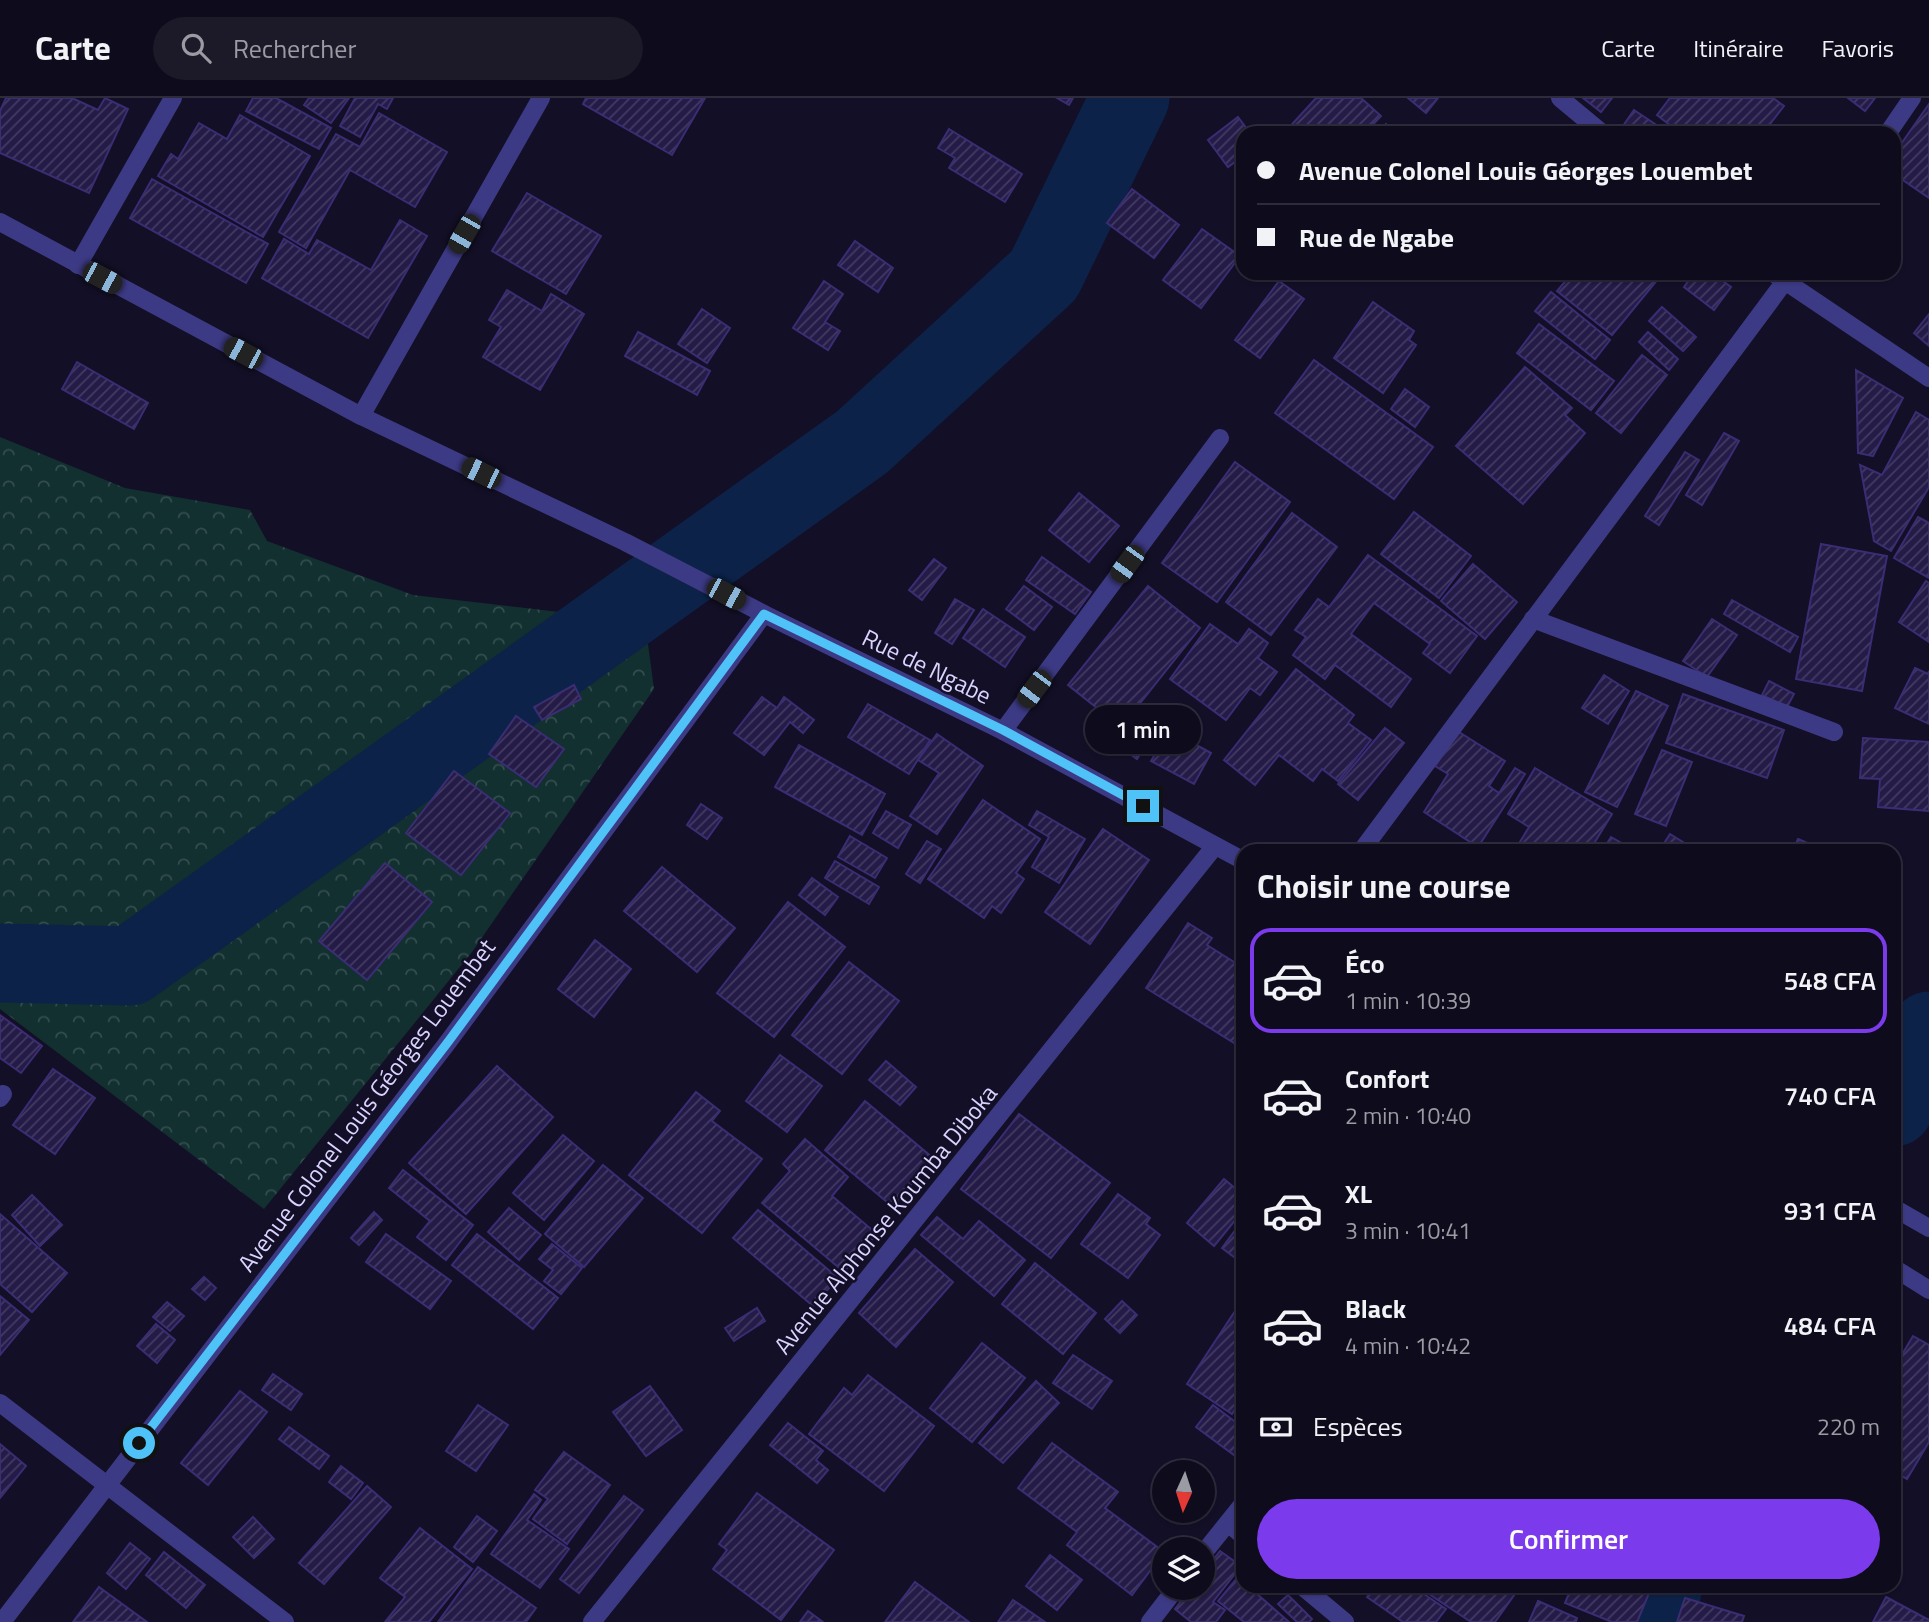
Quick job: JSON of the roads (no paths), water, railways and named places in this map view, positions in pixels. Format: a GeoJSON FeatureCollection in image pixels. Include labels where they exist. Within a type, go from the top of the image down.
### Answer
{"type":"FeatureCollection","features":[{"type":"Feature","properties":{"kind":"street"},"geometry":{"type":"LineString","coordinates":[[78,265],[173,98]]}},
{"type":"Feature","properties":{"kind":"street"},"geometry":{"type":"LineString","coordinates":[[361,416],[541,98]]}},
{"type":"Feature","properties":{"kind":"street"},"geometry":{"type":"LineString","coordinates":[[1560,98],[1594,126]]}},
{"type":"Feature","properties":{"kind":"street"},"geometry":{"type":"LineString","coordinates":[[1893,126],[1912,98]]}},
{"type":"Feature","properties":{"kind":"street","name":"Rue de Ngabe"},"geometry":{"type":"LineString","coordinates":[[0,222],[361,416],[625,542],[764,614],[1003,730],[1236,857]]}},
{"type":"Feature","properties":{"kind":"street"},"geometry":{"type":"LineString","coordinates":[[1366,844],[1780,280]]}},
{"type":"Feature","properties":{"kind":"street"},"geometry":{"type":"LineString","coordinates":[[1789,280],[1929,378]]}},
{"type":"Feature","properties":{"kind":"street"},"geometry":{"type":"LineString","coordinates":[[1003,730],[1220,438]]}},
{"type":"Feature","properties":{"kind":"street","name":"Avenue Colonel Louis Géorges Louembet"},"geometry":{"type":"LineString","coordinates":[[2,1622],[448,1042],[764,614]]}},
{"type":"Feature","properties":{"kind":"street"},"geometry":{"type":"LineString","coordinates":[[1533,619],[1833,732]]}},
{"type":"Feature","properties":{"kind":"street","name":"Avenue Alphonse Koumba Diboka"},"geometry":{"type":"LineString","coordinates":[[592,1622],[1215,846]]}},
{"type":"Feature","properties":{"kind":"street"},"geometry":{"type":"LineString","coordinates":[[1901,1213],[1929,1228]]}},
{"type":"Feature","properties":{"kind":"street"},"geometry":{"type":"LineString","coordinates":[[1901,1272],[1929,1290]]}},
{"type":"Feature","properties":{"kind":"street"},"geometry":{"type":"LineString","coordinates":[[0,1403],[285,1622]]}},
{"type":"Feature","properties":{"kind":"street"},"geometry":{"type":"LineString","coordinates":[[1215,1539],[1236,1513]]}},
{"type":"Feature","properties":{"kind":"street"},"geometry":{"type":"LineString","coordinates":[[1228,1523],[1236,1530]]}},
{"type":"Feature","properties":{"kind":"street"},"geometry":{"type":"LineString","coordinates":[[1310,1593],[1345,1622]]}},
{"type":"Feature","properties":{"kind":"street"},"geometry":{"type":"LineString","coordinates":[[1150,1622],[1167,1600]]}},
{"type":"Feature","properties":{"kind":"waterway"},"geometry":{"type":"LineString","coordinates":[[0,963],[130,966],[862,442],[1044,275],[1130,98]]}},
{"type":"Feature","properties":{"kind":"waterway"},"geometry":{"type":"LineString","coordinates":[[1901,1092],[1929,1031]]}},
{"type":"Feature","properties":{"kind":"waterway"},"geometry":{"type":"LineString","coordinates":[[1654,1622],[1661,1593]]}}]}
